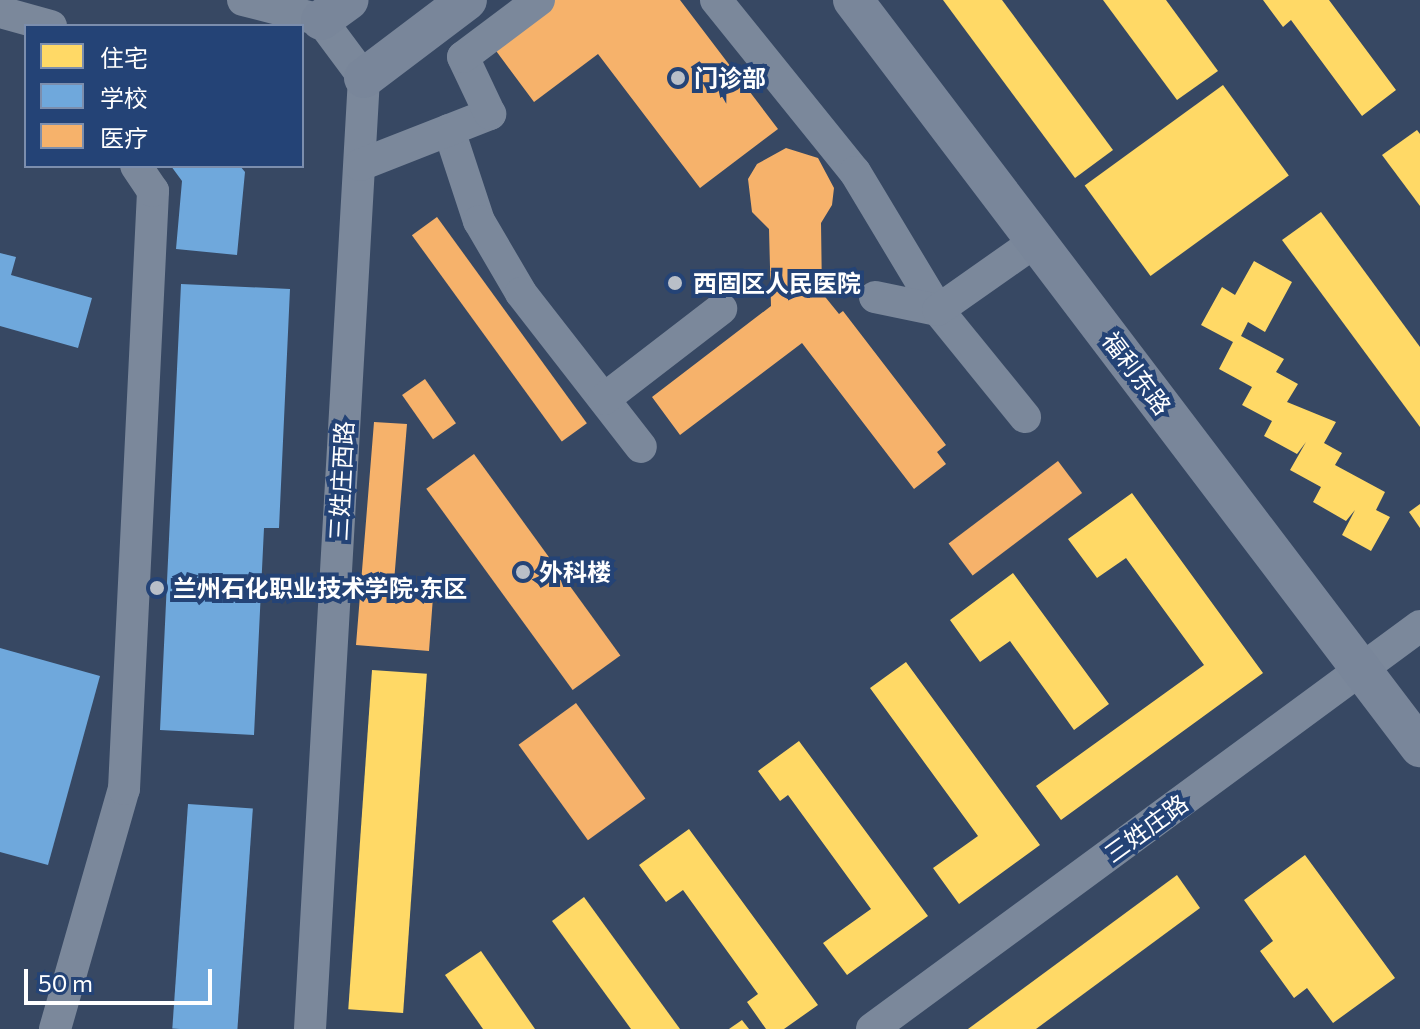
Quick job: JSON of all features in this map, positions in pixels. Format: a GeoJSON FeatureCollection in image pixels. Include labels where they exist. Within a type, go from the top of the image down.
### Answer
{"type":"FeatureCollection","features":[{"type":"Feature","properties":{"kind":"main road"},"geometry":{"type":"LineString","coordinates":[[364,78],[467,0]]}},
{"type":"Feature","properties":{"kind":"main road","name":"福利东路"},"geometry":{"type":"LineString","coordinates":[[853,0],[1420,747]]}},
{"type":"Feature","properties":{"kind":"street"},"geometry":{"type":"LineString","coordinates":[[243,0],[335,10],[364,78]]}},
{"type":"Feature","properties":{"kind":"street"},"geometry":{"type":"LineString","coordinates":[[360,165],[490,114],[463,57],[539,0]]}},
{"type":"Feature","properties":{"kind":"street"},"geometry":{"type":"LineString","coordinates":[[716,0],[855,172],[938,310],[1025,417]]}},
{"type":"Feature","properties":{"kind":"street"},"geometry":{"type":"LineString","coordinates":[[0,12],[44,24]]}},
{"type":"Feature","properties":{"kind":"street","name":"三姓庄西路"},"geometry":{"type":"LineString","coordinates":[[310,1029],[364,78]]}},
{"type":"Feature","properties":{"kind":"street"},"geometry":{"type":"LineString","coordinates":[[449,130],[479,221],[521,293],[641,447]]}},
{"type":"Feature","properties":{"kind":"street"},"geometry":{"type":"LineString","coordinates":[[55,1029],[124,789],[153,191],[137,168]]}},
{"type":"Feature","properties":{"kind":"street"},"geometry":{"type":"LineString","coordinates":[[875,297],[938,310],[1036,241]]}},
{"type":"Feature","properties":{"kind":"street"},"geometry":{"type":"LineString","coordinates":[[604,399],[721,309]]}},
{"type":"Feature","properties":{"kind":"street","name":"三姓庄路"},"geometry":{"type":"LineString","coordinates":[[872,1029],[1420,626]]}},
{"type":"Feature","properties":{"kind":"building: 住宅"},"geometry":{"type":"Polygon","coordinates":[[[943,0],[1002,0],[1113,150],[1075,178],[943,0]]]}},
{"type":"Feature","properties":{"kind":"building: 住宅"},"geometry":{"type":"Polygon","coordinates":[[[1103,0],[1166,0],[1218,71],[1177,100],[1103,0]]]}},
{"type":"Feature","properties":{"kind":"building: 住宅"},"geometry":{"type":"Polygon","coordinates":[[[1263,0],[1329,0],[1396,90],[1362,116],[1291,20],[1283,27],[1263,0]]]}},
{"type":"Feature","properties":{"kind":"building: 住宅"},"geometry":{"type":"Polygon","coordinates":[[[1223,85],[1289,176],[1150,276],[1085,186],[1223,85]]]}},
{"type":"Feature","properties":{"kind":"building: 住宅"},"geometry":{"type":"Polygon","coordinates":[[[1417,130],[1420,134],[1420,206],[1382,155],[1417,130]]]}},
{"type":"Feature","properties":{"kind":"building: 住宅"},"geometry":{"type":"Polygon","coordinates":[[[1321,212],[1420,347],[1420,427],[1282,240],[1321,212]]]}},
{"type":"Feature","properties":{"kind":"building: 住宅"},"geometry":{"type":"Polygon","coordinates":[[[1254,261],[1292,282],[1265,332],[1248,322],[1241,336],[1284,359],[1276,372],[1298,384],[1287,402],[1336,422],[1324,443],[1342,453],[1335,465],[1385,492],[1376,510],[1390,517],[1371,551],[1342,535],[1355,510],[1346,521],[1313,502],[1321,487],[1290,470],[1306,442],[1297,454],[1264,436],[1272,421],[1242,405],[1252,387],[1219,369],[1233,342],[1201,325],[1222,287],[1235,295],[1254,261]]]}},
{"type":"Feature","properties":{"kind":"building: 住宅"},"geometry":{"type":"Polygon","coordinates":[[[1132,493],[1263,673],[1061,820],[1036,786],[1204,665],[1126,558],[1097,578],[1068,539],[1132,493]]]}},
{"type":"Feature","properties":{"kind":"building: 住宅"},"geometry":{"type":"Polygon","coordinates":[[[1420,504],[1420,528],[1409,512],[1420,504]]]}},
{"type":"Feature","properties":{"kind":"building: 住宅"},"geometry":{"type":"Polygon","coordinates":[[[1013,573],[1109,704],[1074,730],[1010,641],[980,662],[950,620],[1013,573]]]}},
{"type":"Feature","properties":{"kind":"building: 住宅"},"geometry":{"type":"Polygon","coordinates":[[[906,662],[1040,845],[959,904],[933,868],[978,836],[870,688],[906,662]]]}},
{"type":"Feature","properties":{"kind":"building: 住宅"},"geometry":{"type":"Polygon","coordinates":[[[372,670],[427,674],[403,1013],[348,1009],[372,670]]]}},
{"type":"Feature","properties":{"kind":"building: 住宅"},"geometry":{"type":"Polygon","coordinates":[[[799,741],[928,916],[847,975],[823,943],[871,909],[788,795],[780,801],[758,771],[799,741]]]}},
{"type":"Feature","properties":{"kind":"building: 住宅"},"geometry":{"type":"Polygon","coordinates":[[[689,829],[818,1005],[784,1029],[766,1029],[747,1002],[758,994],[683,890],[666,902],[639,865],[689,829]]]}},
{"type":"Feature","properties":{"kind":"building: 住宅"},"geometry":{"type":"Polygon","coordinates":[[[1305,855],[1395,978],[1333,1023],[1307,988],[1294,998],[1260,951],[1273,941],[1244,900],[1305,855]]]}},
{"type":"Feature","properties":{"kind":"building: 住宅"},"geometry":{"type":"Polygon","coordinates":[[[1177,875],[1200,908],[1036,1029],[968,1029],[1177,875]]]}},
{"type":"Feature","properties":{"kind":"building: 住宅"},"geometry":{"type":"Polygon","coordinates":[[[584,897],[680,1029],[631,1029],[552,921],[584,897]]]}},
{"type":"Feature","properties":{"kind":"building: 住宅"},"geometry":{"type":"Polygon","coordinates":[[[481,951],[535,1029],[483,1029],[445,975],[481,951]]]}},
{"type":"Feature","properties":{"kind":"building: 住宅"},"geometry":{"type":"Polygon","coordinates":[[[742,1020],[749,1029],[729,1029],[742,1020]]]}},
{"type":"Feature","properties":{"kind":"building: 学校"},"geometry":{"type":"Polygon","coordinates":[[[172,168],[242,168],[245,172],[237,255],[176,249],[182,181],[172,168]]]}},
{"type":"Feature","properties":{"kind":"building: 学校"},"geometry":{"type":"Polygon","coordinates":[[[0,253],[16,257],[11,275],[92,298],[78,348],[0,326],[0,253]]]}},
{"type":"Feature","properties":{"kind":"building: 学校"},"geometry":{"type":"Polygon","coordinates":[[[181,284],[290,289],[279,528],[264,528],[254,735],[160,730],[181,284]]]}},
{"type":"Feature","properties":{"kind":"building: 学校"},"geometry":{"type":"Polygon","coordinates":[[[0,648],[100,676],[48,865],[0,852],[0,648]]]}},
{"type":"Feature","properties":{"kind":"building: 学校"},"geometry":{"type":"Polygon","coordinates":[[[188,804],[253,809],[237,1029],[172,1028],[188,804]]]}},
{"type":"Feature","properties":{"kind":"building: 医疗","name":"门诊部"},"geometry":{"type":"Polygon","coordinates":[[[549,0],[680,0],[778,129],[700,188],[598,54],[534,102],[491,44],[549,0]]]}},
{"type":"Feature","properties":{"kind":"building: 医疗"},"geometry":{"type":"Polygon","coordinates":[[[786,148],[818,158],[834,188],[832,205],[821,223],[822,293],[839,314],[843,311],[946,445],[937,452],[946,464],[914,489],[802,343],[680,435],[652,397],[771,306],[769,229],[752,212],[748,179],[757,164],[786,148]]]}},
{"type":"Feature","properties":{"kind":"building: 医疗"},"geometry":{"type":"Polygon","coordinates":[[[437,217],[587,423],[562,442],[412,235],[437,217]]]}},
{"type":"Feature","properties":{"kind":"building: 医疗"},"geometry":{"type":"Polygon","coordinates":[[[425,379],[456,423],[433,439],[402,395],[425,379]]]}},
{"type":"Feature","properties":{"kind":"building: 医疗"},"geometry":{"type":"Polygon","coordinates":[[[374,422],[407,424],[393,594],[433,597],[429,651],[356,645],[374,422]]]}},
{"type":"Feature","properties":{"kind":"building: 医疗","name":"外科楼"},"geometry":{"type":"Polygon","coordinates":[[[474,454],[620,655],[573,690],[426,489],[474,454]]]}},
{"type":"Feature","properties":{"kind":"building: 医疗"},"geometry":{"type":"Polygon","coordinates":[[[1058,461],[1082,493],[973,575],[949,543],[1058,461]]]}},
{"type":"Feature","properties":{"kind":"building: 医疗"},"geometry":{"type":"Polygon","coordinates":[[[576,703],[645,798],[588,840],[519,745],[576,703]]]}},
{"type":"Feature","properties":{"kind":"place","name":"门诊部"},"geometry":{"type":"Point","coordinates":[678,78]}},
{"type":"Feature","properties":{"kind":"place","name":"西固区人民医院"},"geometry":{"type":"Point","coordinates":[675,283]}},
{"type":"Feature","properties":{"kind":"place","name":"外科楼"},"geometry":{"type":"Point","coordinates":[523,572]}},
{"type":"Feature","properties":{"kind":"place","name":"兰州石化职业技术学院·东区"},"geometry":{"type":"Point","coordinates":[157,588]}}]}
